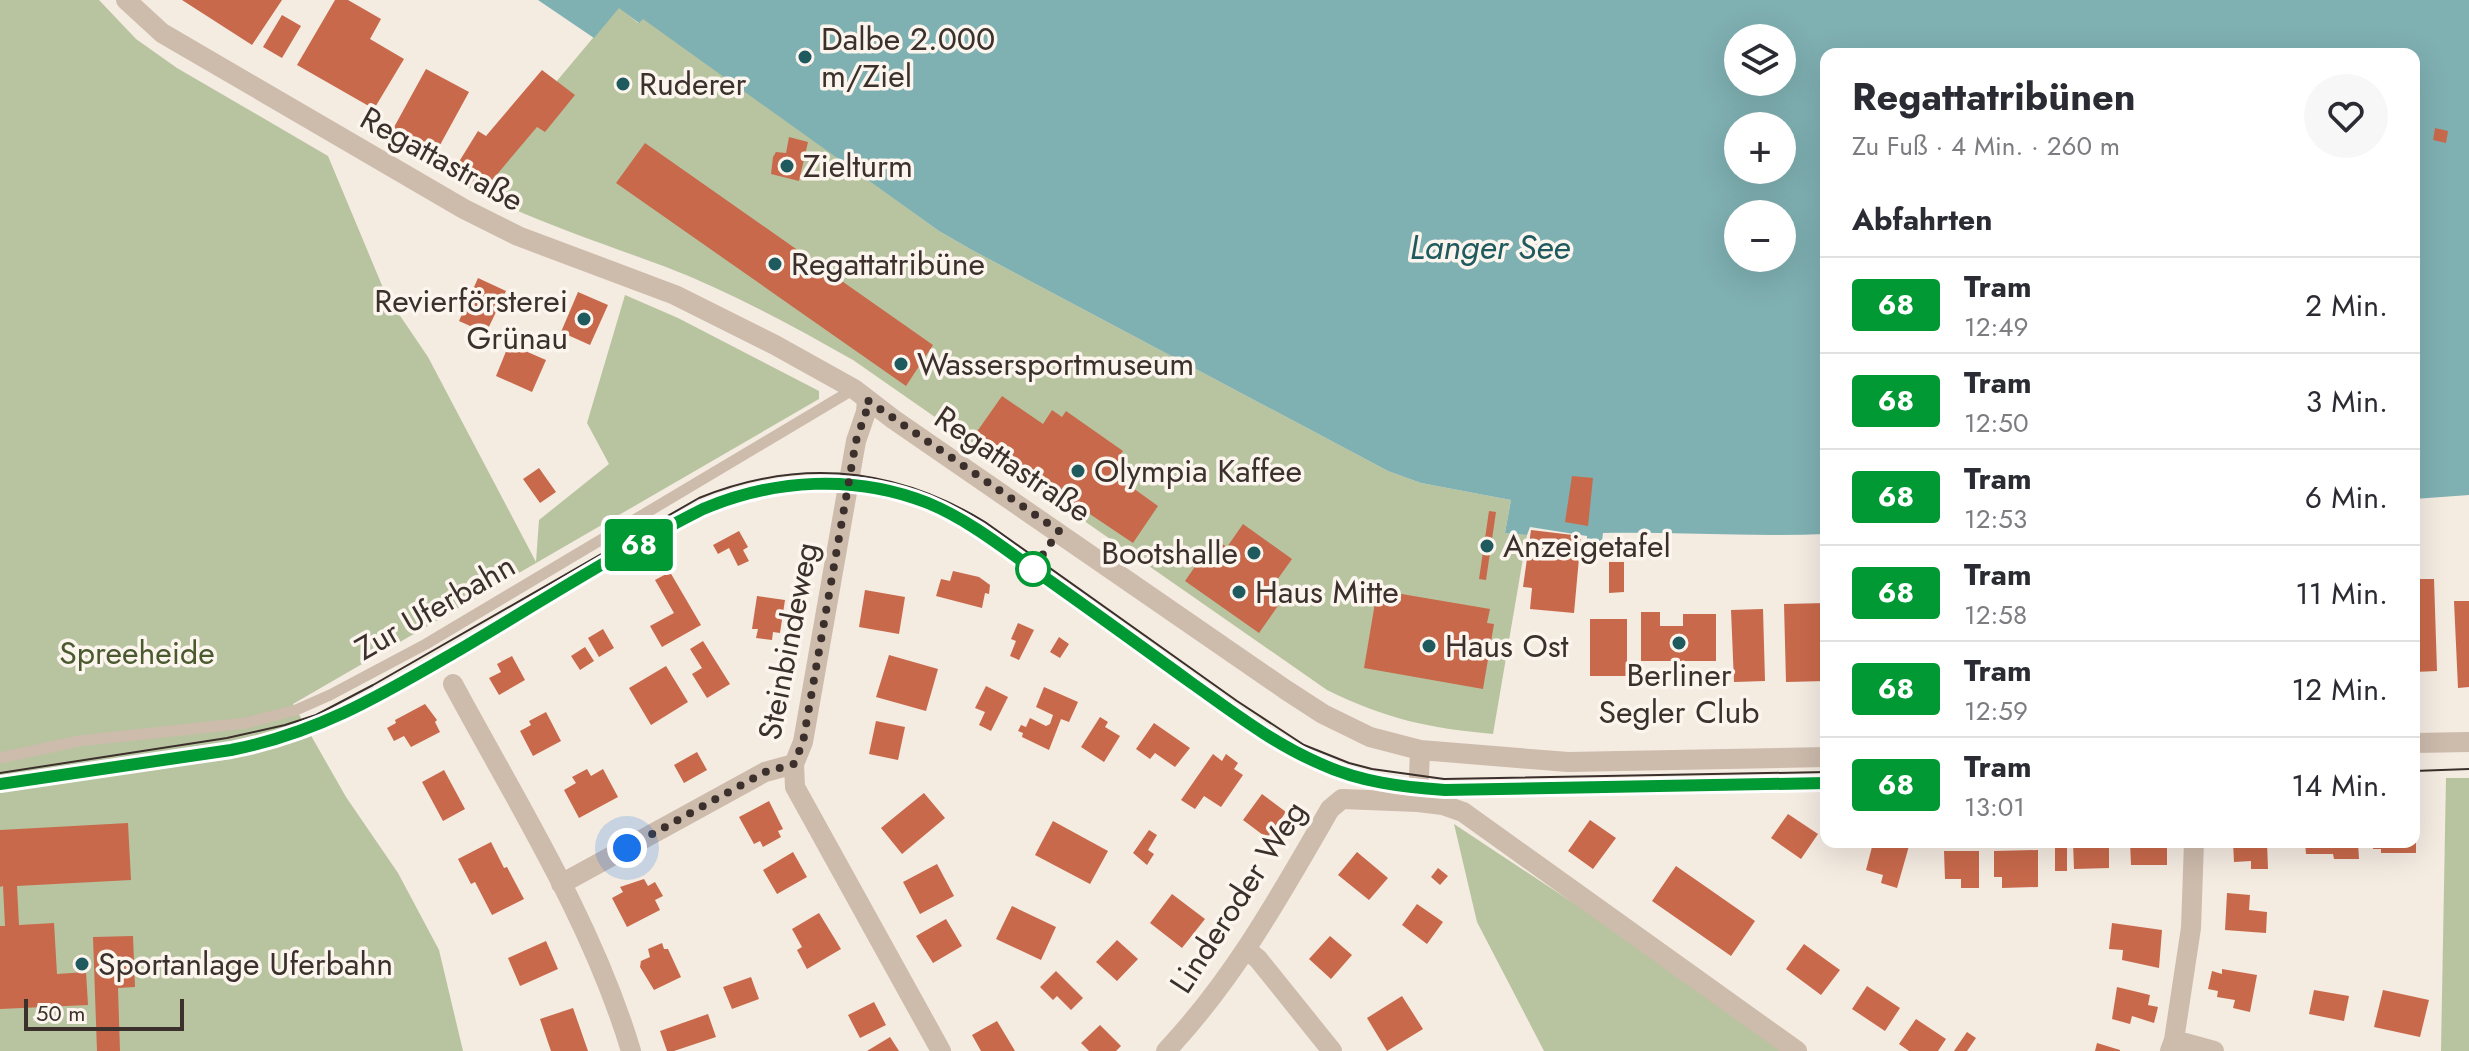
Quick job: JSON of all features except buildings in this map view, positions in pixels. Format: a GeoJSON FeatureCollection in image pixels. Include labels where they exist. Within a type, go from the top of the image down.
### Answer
{"type":"FeatureCollection","features":[{"type":"Feature","properties":{"kind":"street","name":"Regattastraße"},"geometry":{"type":"LineString","coordinates":[[131,2],[162,33],[464,209],[518,236],[675,295],[775,345],[861,394],[1311,706],[1370,737],[1420,750],[1568,762],[1820,757]]}},
{"type":"Feature","properties":{"kind":"street","name":"Steinbindeweg"},"geometry":{"type":"LineString","coordinates":[[861,394],[866,412],[856,441],[803,742],[794,764],[795,787],[941,1051]]}},
{"type":"Feature","properties":{"kind":"street"},"geometry":{"type":"LineString","coordinates":[[453,684],[561,884],[598,960],[631,1051]]}},
{"type":"Feature","properties":{"kind":"street"},"geometry":{"type":"LineString","coordinates":[[2420,743],[2469,742]]}},
{"type":"Feature","properties":{"kind":"street"},"geometry":{"type":"LineString","coordinates":[[1418,802],[1420,750]]}},
{"type":"Feature","properties":{"kind":"street"},"geometry":{"type":"LineString","coordinates":[[561,884],[765,772],[794,764]]}},
{"type":"Feature","properties":{"kind":"street","name":"Linderoder Weg"},"geometry":{"type":"LineString","coordinates":[[1166,1051],[1187,1029],[1247,950],[1330,809],[1342,799],[1418,802],[1443,805],[1463,812],[1797,1051]]}},
{"type":"Feature","properties":{"kind":"street"},"geometry":{"type":"LineString","coordinates":[[2194,848],[2191,928],[2172,1046],[2214,1051]]}},
{"type":"Feature","properties":{"kind":"street"},"geometry":{"type":"LineString","coordinates":[[1247,950],[1258,959],[1332,1051]]}},
{"type":"Feature","properties":{"kind":"lane","name":"Zur Uferbahn"},"geometry":{"type":"LineString","coordinates":[[0,758],[79,741],[246,723],[296,710],[426,644],[861,394]]}},
{"type":"Feature","properties":{"kind":"green space","name":"Spreeheide"},"geometry":{"type":"Polygon","coordinates":[[[0,0],[99,0],[136,39],[177,68],[328,156],[386,295],[428,357],[536,562],[539,520],[609,464],[587,423],[625,295],[678,318],[819,391],[819,399],[293,704],[346,797],[398,873],[439,950],[463,1051],[0,1051],[0,0]]]}},
{"type":"Feature","properties":{"kind":"green space"},"geometry":{"type":"Polygon","coordinates":[[[619,7],[638,23],[643,18],[939,231],[972,250],[1388,471],[1421,483],[1511,500],[1505,533],[1527,535],[1493,734],[1408,721],[1327,690],[853,360],[714,287],[541,221],[468,187],[619,7]]]}},
{"type":"Feature","properties":{"kind":"green space"},"geometry":{"type":"Polygon","coordinates":[[[2446,778],[2469,778],[2469,1051],[2441,1051],[2446,778]]]}},
{"type":"Feature","properties":{"kind":"green space"},"geometry":{"type":"Polygon","coordinates":[[[1454,824],[1797,1051],[1544,1051],[1477,922],[1454,824]]]}},
{"type":"Feature","properties":{"kind":"water","name":"Langer See"},"geometry":{"type":"Polygon","coordinates":[[[538,0],[2469,0],[2469,495],[2420,499],[2420,48],[1820,48],[1820,534],[1603,533],[1602,541],[1587,542],[1587,536],[1530,527],[1527,535],[1505,533],[1511,500],[1421,483],[1388,471],[972,250],[939,231],[643,19],[639,23],[619,8],[594,38],[538,0]]]}},
{"type":"Feature","properties":{"kind":"tram line"},"geometry":{"type":"LineString","coordinates":[[0,773],[227,738],[316,715],[699,498],[736,485],[809,473],[880,479],[950,503],[985,522],[1304,745],[1349,763],[1444,779],[1820,772]]}},
{"type":"Feature","properties":{"kind":"tram line","name":"68"},"geometry":{"type":"LineString","coordinates":[[0,784],[231,750],[263,744],[320,725],[377,698],[703,509],[746,493],[771,488],[835,484],[887,491],[953,515],[1013,554],[1276,742],[1346,774],[1394,785],[1445,790],[1820,783]]}},
{"type":"Feature","properties":{"kind":"tram line"},"geometry":{"type":"LineString","coordinates":[[626,552],[689,516]]}},
{"type":"Feature","properties":{"kind":"tram line"},"geometry":{"type":"LineString","coordinates":[[338,717],[433,665]]}},
{"type":"Feature","properties":{"kind":"tram line"},"geometry":{"type":"LineString","coordinates":[[224,751],[290,736]]}},
{"type":"Feature","properties":{"kind":"tram line"},"geometry":{"type":"LineString","coordinates":[[2420,771],[2469,769]]}},
{"type":"Feature","properties":{"kind":"place","name":"Dalbe 2.000 m/Ziel"},"geometry":{"type":"Point","coordinates":[805,57]}},
{"type":"Feature","properties":{"kind":"place","name":"Ruderer"},"geometry":{"type":"Point","coordinates":[623,84]}},
{"type":"Feature","properties":{"kind":"place","name":"Zielturm"},"geometry":{"type":"Point","coordinates":[787,166]}},
{"type":"Feature","properties":{"kind":"place","name":"Regattatribüne"},"geometry":{"type":"Point","coordinates":[775,264]}},
{"type":"Feature","properties":{"kind":"place","name":"Revierförsterei Grünau"},"geometry":{"type":"Point","coordinates":[584,319]}},
{"type":"Feature","properties":{"kind":"place","name":"Wassersportmuseum"},"geometry":{"type":"Point","coordinates":[901,364]}},
{"type":"Feature","properties":{"kind":"place","name":"Olympia Kaffee"},"geometry":{"type":"Point","coordinates":[1078,471]}},
{"type":"Feature","properties":{"kind":"place","name":"Anzeigetafel"},"geometry":{"type":"Point","coordinates":[1487,546]}},
{"type":"Feature","properties":{"kind":"place","name":"Bootshalle"},"geometry":{"type":"Point","coordinates":[1254,553]}},
{"type":"Feature","properties":{"kind":"place","name":"Haus Mitte"},"geometry":{"type":"Point","coordinates":[1239,592]}},
{"type":"Feature","properties":{"kind":"place","name":"Berliner Segler Club"},"geometry":{"type":"Point","coordinates":[1679,643]}},
{"type":"Feature","properties":{"kind":"place","name":"Haus Ost"},"geometry":{"type":"Point","coordinates":[1429,646]}},
{"type":"Feature","properties":{"kind":"place","name":"Sportanlage Uferbahn"},"geometry":{"type":"Point","coordinates":[82,964]}},
{"type":"Feature","properties":{"kind":"route"},"geometry":{"type":"LineString","coordinates":[[627,848],[765,772],[794,764],[803,742],[856,441],[867,400],[1059,531],[1033,569]]}}]}
